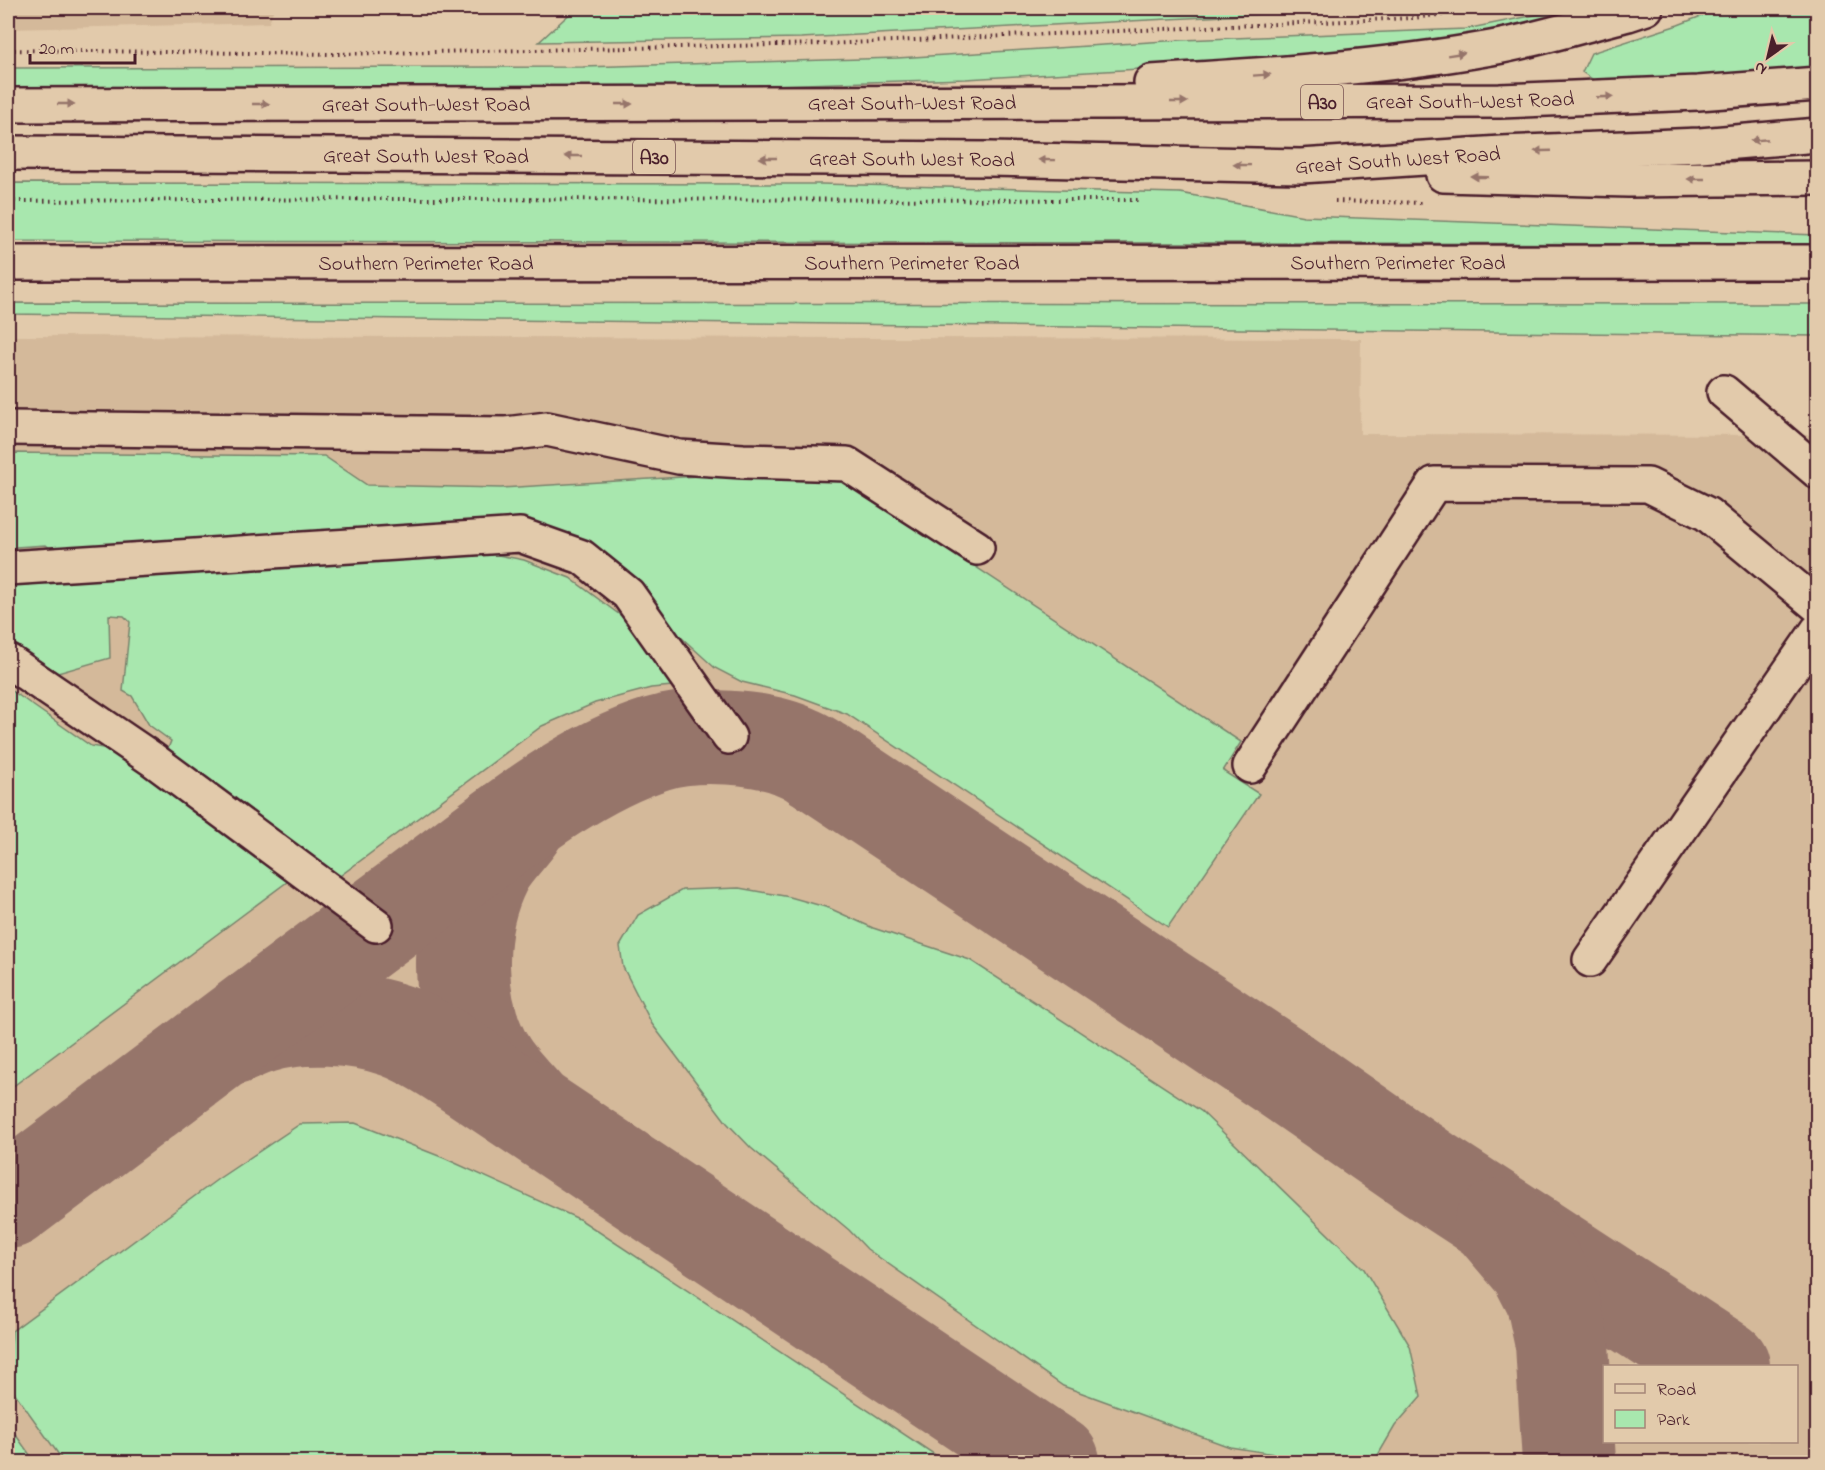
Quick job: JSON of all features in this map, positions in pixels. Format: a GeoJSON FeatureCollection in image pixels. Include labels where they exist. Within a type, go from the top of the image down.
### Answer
{"type":"FeatureCollection","features":[{"type":"Feature","properties":{"kind":"main road"},"geometry":{"type":"LineString","coordinates":[[826,103],[1319,71],[1405,62],[1494,47],[1646,8]]}},
{"type":"Feature","properties":{"kind":"main road","name":"Great South-West Road"},"geometry":{"type":"LineString","coordinates":[[8,105],[1500,101],[1698,93],[1818,84]]}},
{"type":"Feature","properties":{"kind":"main road","name":"Great South West Road"},"geometry":{"type":"LineString","coordinates":[[8,153],[990,159],[1301,166],[1501,153],[1700,145],[1818,135]]}},
{"type":"Feature","properties":{"kind":"main road"},"geometry":{"type":"LineString","coordinates":[[1301,166],[1461,176],[1628,180],[1818,178]]}},
{"type":"Feature","properties":{"kind":"main road","name":"Southern Perimeter Road"},"geometry":{"type":"LineString","coordinates":[[8,263],[1818,262]]}},
{"type":"Feature","properties":{"kind":"main road"},"geometry":{"type":"LineString","coordinates":[[1724,392],[1818,472]]}},
{"type":"Feature","properties":{"kind":"main road"},"geometry":{"type":"LineString","coordinates":[[8,428],[506,434],[547,429],[680,457],[847,464],[977,548]]}},
{"type":"Feature","properties":{"kind":"main road"},"geometry":{"type":"LineString","coordinates":[[1250,766],[1434,484],[1647,485],[1707,514],[1818,606]]}},
{"type":"Feature","properties":{"kind":"main road"},"geometry":{"type":"LineString","coordinates":[[8,568],[520,535],[582,557],[628,594],[729,738]]}},
{"type":"Feature","properties":{"kind":"main road"},"geometry":{"type":"LineString","coordinates":[[1590,960],[1818,630]]}},
{"type":"Feature","properties":{"kind":"main road"},"geometry":{"type":"LineString","coordinates":[[8,661],[152,759],[376,925]]}},
{"type":"Feature","properties":{"kind":"path"},"geometry":{"type":"LineString","coordinates":[[8,50],[335,54],[826,44],[1412,18],[1499,8]]}},
{"type":"Feature","properties":{"kind":"path","name":"Great South West Road"},"geometry":{"type":"LineString","coordinates":[[8,201],[396,198],[1146,200]]}},
{"type":"Feature","properties":{"kind":"shaded area"},"geometry":{"type":"Polygon","coordinates":[[[8,8],[274,8],[269,23],[8,29],[8,8]]]}},
{"type":"Feature","properties":{"kind":"shaded area"},"geometry":{"type":"Polygon","coordinates":[[[8,336],[1361,339],[1360,434],[1817,435],[1817,1462],[8,1462],[8,336]]]}},
{"type":"Feature","properties":{"kind":"green space"},"geometry":{"type":"Polygon","coordinates":[[[576,8],[1378,8],[801,38],[539,42],[576,8]]]}},
{"type":"Feature","properties":{"kind":"green space"},"geometry":{"type":"Polygon","coordinates":[[[1570,8],[1618,8],[1445,43],[1227,64],[966,79],[669,88],[8,91],[8,68],[583,67],[897,58],[1182,40],[1466,29],[1570,8]]]}},
{"type":"Feature","properties":{"kind":"green space"},"geometry":{"type":"Polygon","coordinates":[[[1722,8],[1817,8],[1817,73],[1595,81],[1582,72],[1591,53],[1722,8]]]}},
{"type":"Feature","properties":{"kind":"green space"},"geometry":{"type":"Polygon","coordinates":[[[8,183],[821,184],[1180,193],[1304,216],[1817,235],[1818,244],[8,241],[8,183]]]}},
{"type":"Feature","properties":{"kind":"green space"},"geometry":{"type":"Polygon","coordinates":[[[8,303],[1817,304],[1818,336],[8,314],[8,303]]]}},
{"type":"Feature","properties":{"kind":"green space"},"geometry":{"type":"Polygon","coordinates":[[[8,453],[324,456],[367,485],[501,488],[699,476],[844,480],[1241,742],[1223,771],[1259,794],[1168,927],[847,714],[795,695],[742,682],[715,668],[604,567],[553,538],[57,554],[46,545],[16,547],[8,552],[8,453]]]}},
{"type":"Feature","properties":{"kind":"green space"},"geometry":{"type":"Polygon","coordinates":[[[488,553],[524,560],[570,578],[624,618],[680,671],[683,685],[651,688],[595,703],[542,726],[333,881],[167,751],[171,741],[149,725],[132,696],[123,691],[130,622],[124,616],[109,615],[110,658],[58,673],[8,641],[8,586],[488,553]]]}},
{"type":"Feature","properties":{"kind":"green space"},"geometry":{"type":"Polygon","coordinates":[[[8,688],[91,746],[121,751],[291,879],[8,1090],[8,688]]]}},
{"type":"Feature","properties":{"kind":"green space"},"geometry":{"type":"Polygon","coordinates":[[[739,888],[790,897],[829,908],[873,928],[970,960],[1201,1111],[1364,1269],[1410,1346],[1421,1396],[1395,1426],[1374,1462],[1326,1462],[1230,1447],[1063,1386],[867,1249],[849,1230],[751,1148],[727,1123],[652,1024],[623,967],[620,946],[638,915],[682,890],[739,888]]]}},
{"type":"Feature","properties":{"kind":"green space"},"geometry":{"type":"Polygon","coordinates":[[[355,1123],[444,1158],[581,1220],[946,1462],[64,1462],[9,1385],[12,1331],[218,1179],[300,1124],[355,1123]]]}},
{"type":"Feature","properties":{"kind":"green space"},"geometry":{"type":"Polygon","coordinates":[[[8,1424],[35,1462],[8,1462],[8,1424]]]}},
{"type":"Feature","properties":{"kind":"taxiway"},"geometry":{"type":"LineString","coordinates":[[8,1202],[503,830],[563,789],[594,771],[656,744],[689,738],[729,738],[785,747],[820,765],[1280,1071],[1430,1175],[1721,1365]]}},
{"type":"Feature","properties":{"kind":"taxiway"},"geometry":{"type":"LineString","coordinates":[[518,825],[488,862],[475,891],[468,915],[463,966],[465,992],[478,1041],[493,1069],[524,1105]]}},
{"type":"Feature","properties":{"kind":"taxiway"},"geometry":{"type":"LineString","coordinates":[[230,1039],[275,1023],[329,1019],[382,1026],[417,1040],[464,1068],[1053,1462]]}},
{"type":"Feature","properties":{"kind":"taxiway"},"geometry":{"type":"LineString","coordinates":[[1501,1225],[1536,1266],[1552,1297],[1562,1344],[1569,1462]]}}]}
